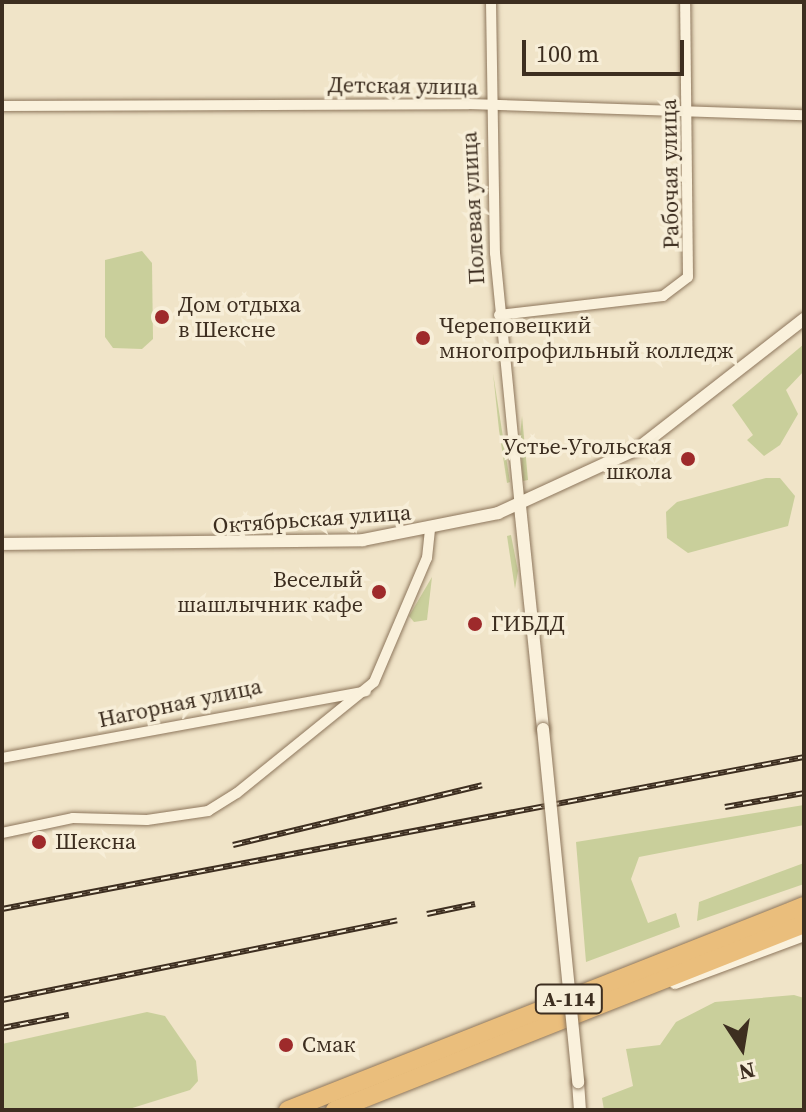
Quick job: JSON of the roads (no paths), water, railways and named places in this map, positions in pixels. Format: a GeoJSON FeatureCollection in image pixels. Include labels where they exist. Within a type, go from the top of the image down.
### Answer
{"type":"FeatureCollection","features":[{"type":"Feature","properties":{"kind":"highway","name":"А-114"},"geometry":{"type":"LineString","coordinates":[[288,1110],[804,906]]}},
{"type":"Feature","properties":{"kind":"highway","name":"А-114"},"geometry":{"type":"LineString","coordinates":[[335,1110],[804,924]]}},
{"type":"Feature","properties":{"kind":"street","name":"Полевая улица"},"geometry":{"type":"LineString","coordinates":[[491,2],[489,107],[499,315],[520,506]]}},
{"type":"Feature","properties":{"kind":"street","name":"Рабочая улица"},"geometry":{"type":"LineString","coordinates":[[499,315],[675,292],[691,267],[690,112],[685,2]]}},
{"type":"Feature","properties":{"kind":"street","name":"Детская улица"},"geometry":{"type":"LineString","coordinates":[[2,106],[489,107],[804,115]]}},
{"type":"Feature","properties":{"kind":"street","name":"Октябрьская улица"},"geometry":{"type":"LineString","coordinates":[[2,544],[193,547],[430,530],[520,506],[663,432],[804,319]]}},
{"type":"Feature","properties":{"kind":"street"},"geometry":{"type":"LineString","coordinates":[[520,506],[580,1110]]}},
{"type":"Feature","properties":{"kind":"street"},"geometry":{"type":"LineString","coordinates":[[2,833],[73,818],[147,820],[208,811],[366,691],[423,569],[430,530]]}},
{"type":"Feature","properties":{"kind":"street","name":"Нагорная улица"},"geometry":{"type":"LineString","coordinates":[[2,758],[366,691]]}},
{"type":"Feature","properties":{"kind":"street"},"geometry":{"type":"LineString","coordinates":[[610,1001],[804,935]]}},
{"type":"Feature","properties":{"kind":"railway"},"geometry":{"type":"LineString","coordinates":[[2,909],[804,757]]}},
{"type":"Feature","properties":{"kind":"railway"},"geometry":{"type":"LineString","coordinates":[[233,845],[482,785]]}},
{"type":"Feature","properties":{"kind":"railway"},"geometry":{"type":"LineString","coordinates":[[725,807],[804,793]]}},
{"type":"Feature","properties":{"kind":"railway"},"geometry":{"type":"LineString","coordinates":[[427,914],[475,904]]}},
{"type":"Feature","properties":{"kind":"railway"},"geometry":{"type":"LineString","coordinates":[[2,1000],[397,920]]}},
{"type":"Feature","properties":{"kind":"railway"},"geometry":{"type":"LineString","coordinates":[[2,1028],[69,1015]]}},
{"type":"Feature","properties":{"kind":"place","name":"Дом отдыха в Шекснe"},"geometry":{"type":"Point","coordinates":[162,317]}},
{"type":"Feature","properties":{"kind":"place","name":"Череповецкий многопрофильный колледж"},"geometry":{"type":"Point","coordinates":[423,338]}},
{"type":"Feature","properties":{"kind":"place","name":"Устье-Угольская школа"},"geometry":{"type":"Point","coordinates":[688,459]}},
{"type":"Feature","properties":{"kind":"place","name":"Веселый шашлычник кафе"},"geometry":{"type":"Point","coordinates":[379,592]}},
{"type":"Feature","properties":{"kind":"place","name":"ГИБДД"},"geometry":{"type":"Point","coordinates":[475,624]}},
{"type":"Feature","properties":{"kind":"place","name":"Шексна"},"geometry":{"type":"Point","coordinates":[39,842]}},
{"type":"Feature","properties":{"kind":"place","name":"Смак"},"geometry":{"type":"Point","coordinates":[286,1045]}}]}
